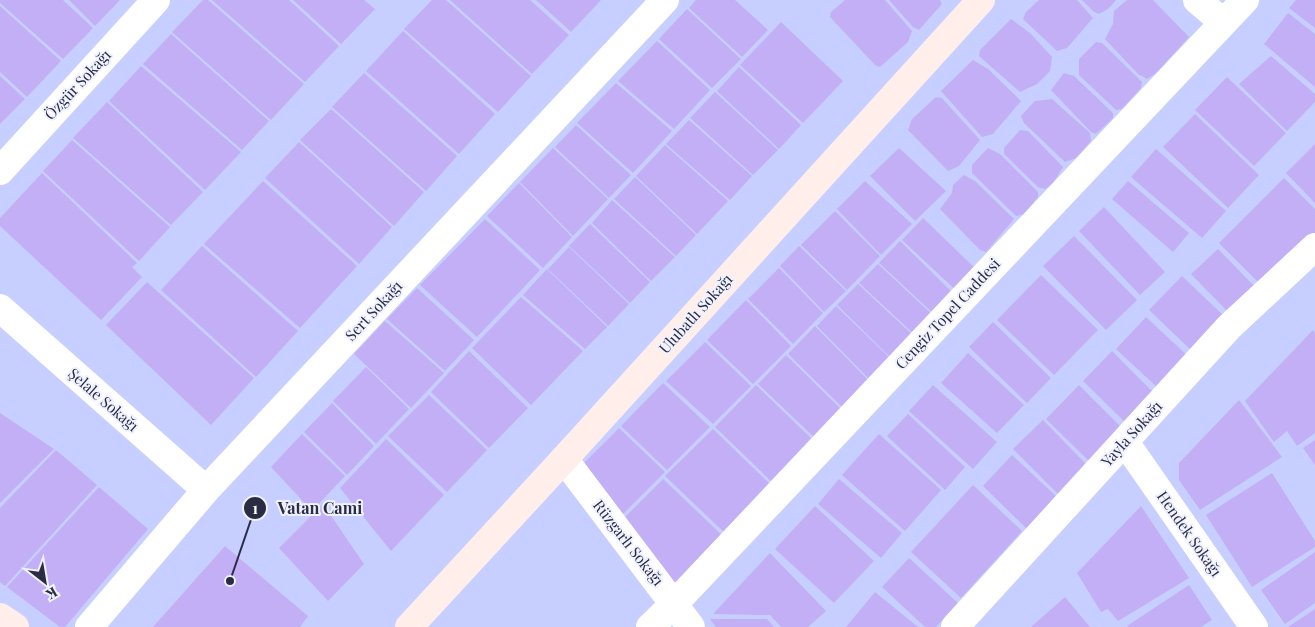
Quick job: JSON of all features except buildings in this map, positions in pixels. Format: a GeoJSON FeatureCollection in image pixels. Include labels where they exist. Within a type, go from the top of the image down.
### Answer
{"type":"FeatureCollection","features":[{"type":"Feature","properties":{"kind":"main road","name":"Ulubatlı Sokağı"},"geometry":{"type":"LineString","coordinates":[[409,627],[981,0]]}},
{"type":"Feature","properties":{"kind":"main road"},"geometry":{"type":"LineString","coordinates":[[0,617],[15,627]]}},
{"type":"Feature","properties":{"kind":"street","name":"Özgür Sokağı"},"geometry":{"type":"LineString","coordinates":[[0,171],[156,0]]}},
{"type":"Feature","properties":{"kind":"street","name":"Sert Sokağı"},"geometry":{"type":"LineString","coordinates":[[89,627],[206,490],[665,0]]}},
{"type":"Feature","properties":{"kind":"street"},"geometry":{"type":"LineString","coordinates":[[1197,0],[1223,22]]}},
{"type":"Feature","properties":{"kind":"street","name":"Cengiz Topel Caddesi"},"geometry":{"type":"LineString","coordinates":[[650,627],[675,603],[1245,0]]}},
{"type":"Feature","properties":{"kind":"street","name":"Yayla Sokağı"},"geometry":{"type":"LineString","coordinates":[[964,624],[1229,327],[1312,256]]}},
{"type":"Feature","properties":{"kind":"street","name":"Şelale Sokağı"},"geometry":{"type":"LineString","coordinates":[[1,311],[206,490]]}},
{"type":"Feature","properties":{"kind":"street","name":"Hendek Sokağı"},"geometry":{"type":"LineString","coordinates":[[1125,442],[1254,627]]}},
{"type":"Feature","properties":{"kind":"street","name":"Rüzgarlı Sokağı"},"geometry":{"type":"LineString","coordinates":[[564,459],[692,627]]}},
{"type":"Feature","properties":{"kind":"place","name":"Vatan Cami"},"geometry":{"type":"Point","coordinates":[230,581]}}]}
